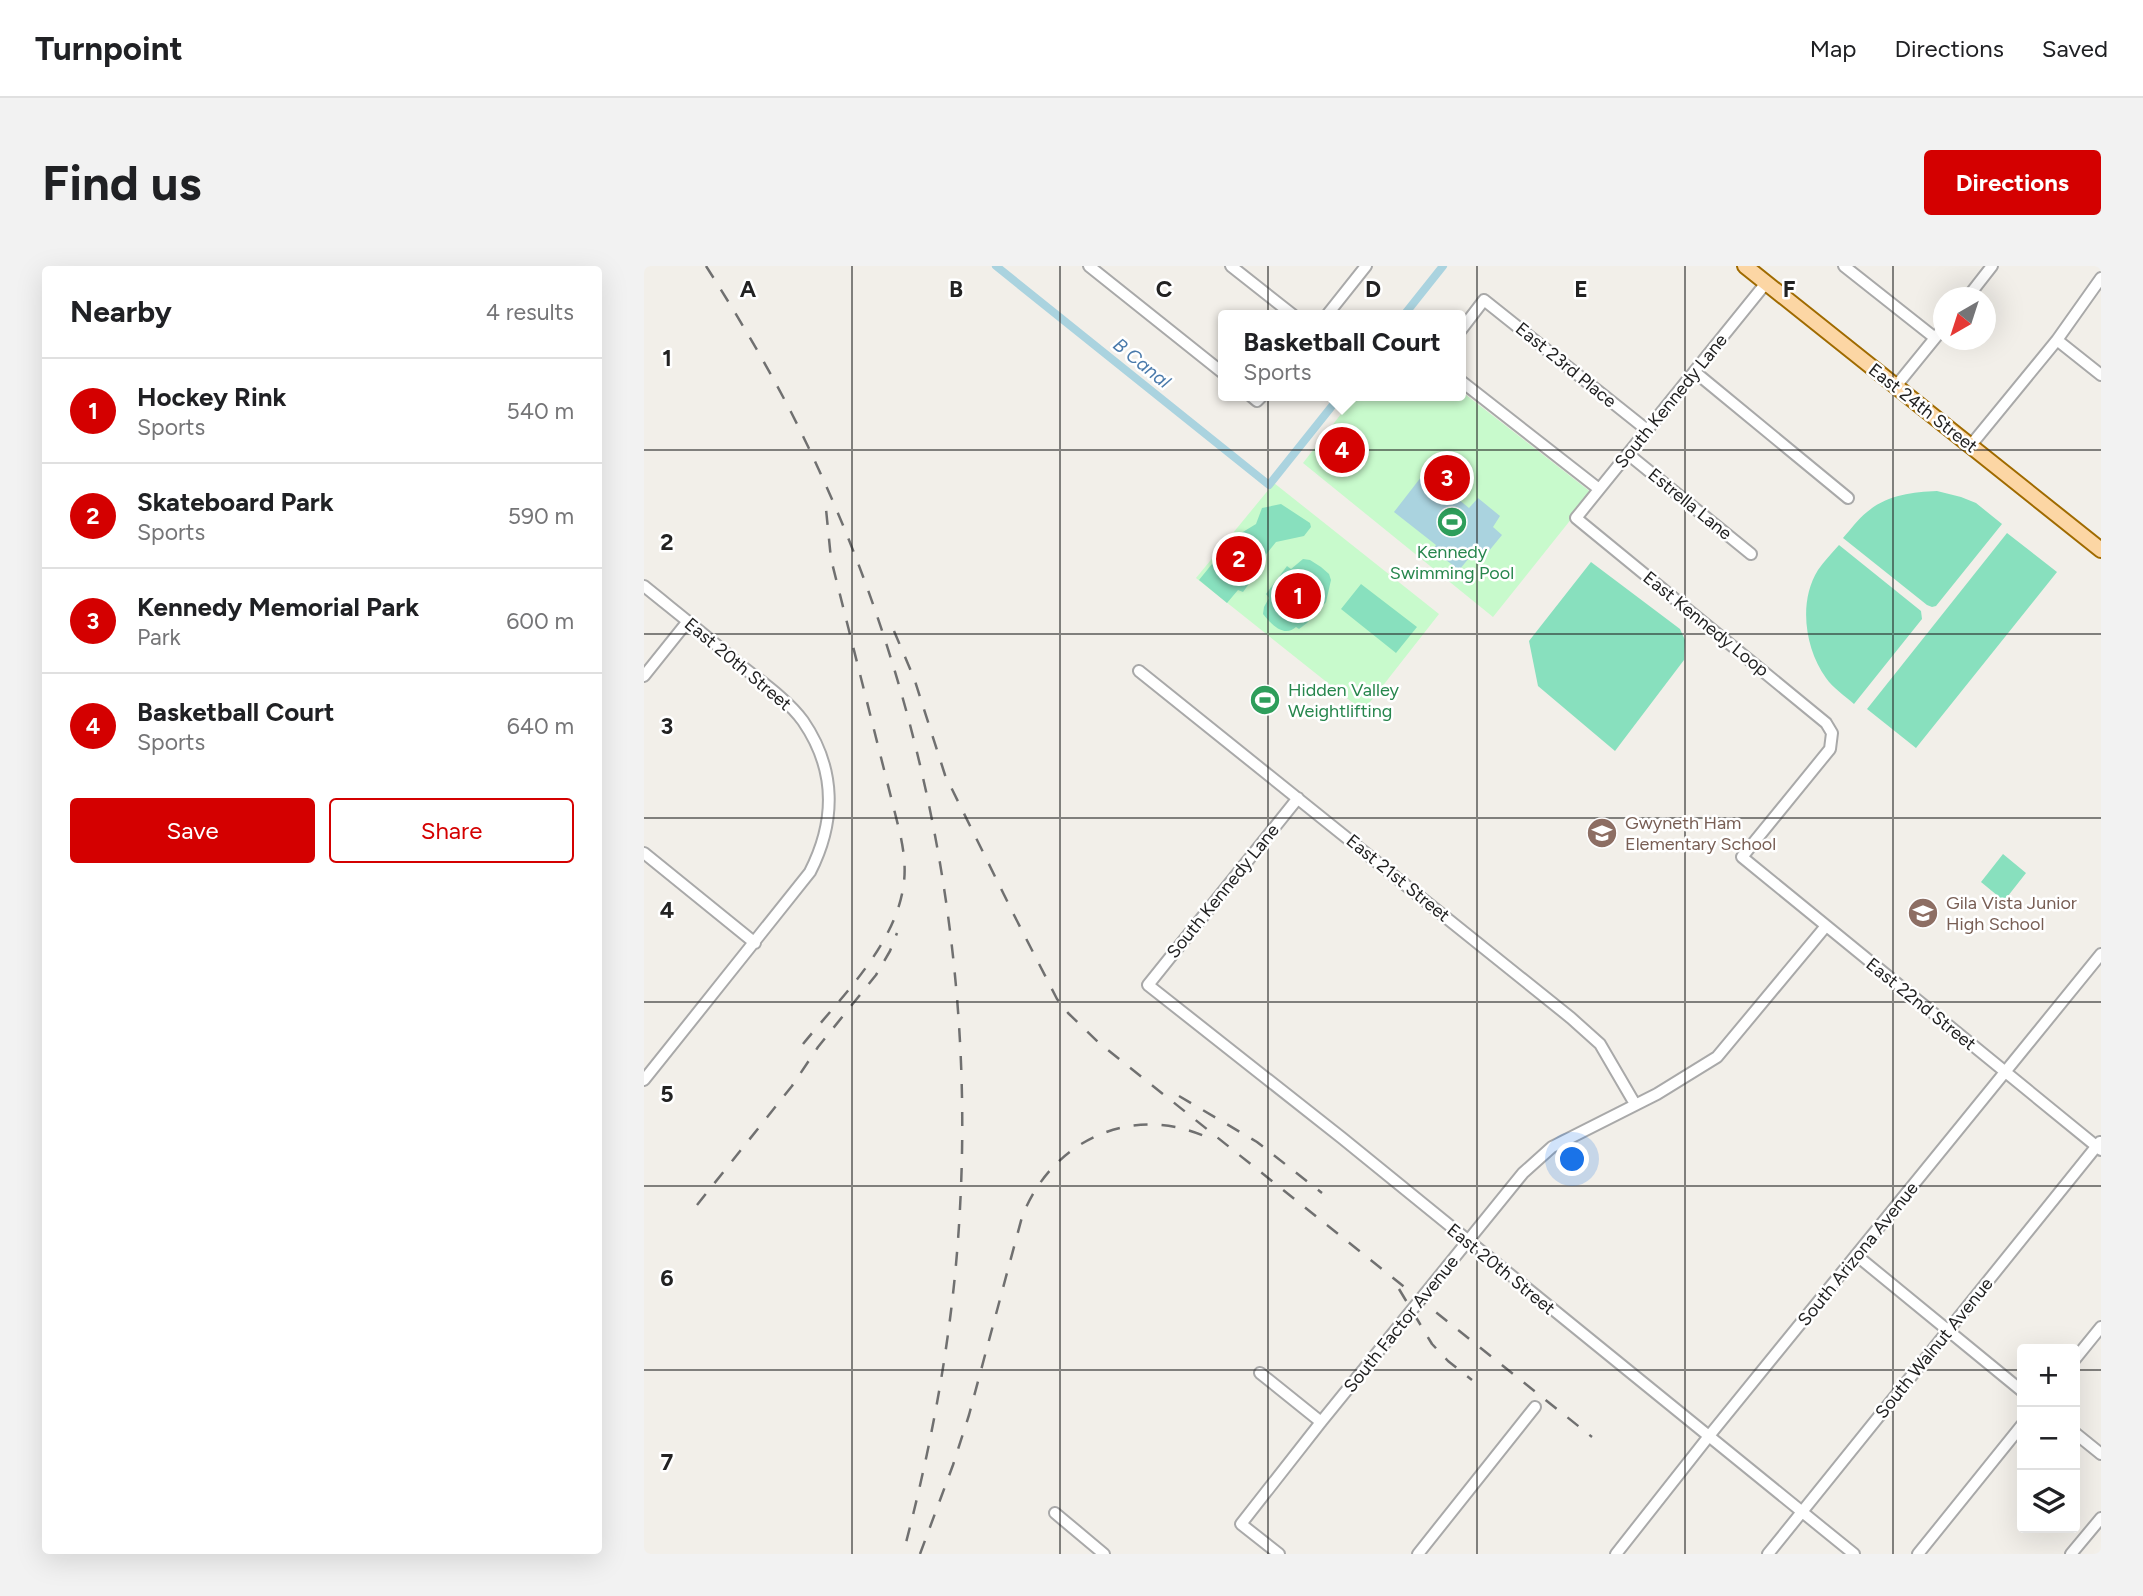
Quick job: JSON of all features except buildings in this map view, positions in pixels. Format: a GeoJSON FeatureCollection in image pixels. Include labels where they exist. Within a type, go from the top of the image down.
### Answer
{"type":"FeatureCollection","features":[{"type":"Feature","properties":{"kind":"main road","name":"East 24th Street"},"geometry":{"type":"LineString","coordinates":[[1745,266],[2101,550]]}},
{"type":"Feature","properties":{"kind":"street"},"geometry":{"type":"LineString","coordinates":[[1089,266],[1218,369]]}},
{"type":"Feature","properties":{"kind":"street"},"geometry":{"type":"LineString","coordinates":[[1231,266],[1287,310]]}},
{"type":"Feature","properties":{"kind":"street"},"geometry":{"type":"LineString","coordinates":[[1331,310],[1366,266]]}},
{"type":"Feature","properties":{"kind":"street"},"geometry":{"type":"LineString","coordinates":[[1844,266],[1933,336]]}},
{"type":"Feature","properties":{"kind":"street"},"geometry":{"type":"LineString","coordinates":[[1975,287],[1990,267]]}},
{"type":"Feature","properties":{"kind":"street"},"geometry":{"type":"LineString","coordinates":[[1971,445],[2057,340],[2101,278]]}},
{"type":"Feature","properties":{"kind":"street","name":"South Kennedy Lane"},"geometry":{"type":"LineString","coordinates":[[1576,518],[1766,283]]}},
{"type":"Feature","properties":{"kind":"street","name":"East 23rd Place"},"geometry":{"type":"LineString","coordinates":[[1466,323],[1484,300],[1647,430]]}},
{"type":"Feature","properties":{"kind":"street"},"geometry":{"type":"LineString","coordinates":[[1896,386],[1933,340]]}},
{"type":"Feature","properties":{"kind":"street"},"geometry":{"type":"LineString","coordinates":[[2057,340],[2101,375]]}},
{"type":"Feature","properties":{"kind":"street"},"geometry":{"type":"LineString","coordinates":[[1695,372],[1848,498]]}},
{"type":"Feature","properties":{"kind":"street"},"geometry":{"type":"LineString","coordinates":[[1466,385],[1599,489]]}},
{"type":"Feature","properties":{"kind":"street","name":"Estrella Lane"},"geometry":{"type":"LineString","coordinates":[[1628,454],[1751,554]]}},
{"type":"Feature","properties":{"kind":"street","name":"East Kennedy Loop"},"geometry":{"type":"LineString","coordinates":[[1576,518],[1826,723],[1832,733],[1830,749],[1742,857]]}},
{"type":"Feature","properties":{"kind":"street","name":"East 20th Street"},"geometry":{"type":"LineString","coordinates":[[644,586],[776,694],[802,720],[820,752],[830,801],[821,851],[810,872],[644,1080]]}},
{"type":"Feature","properties":{"kind":"street"},"geometry":{"type":"LineString","coordinates":[[644,676],[688,621]]}},
{"type":"Feature","properties":{"kind":"street","name":"East 21st Street"},"geometry":{"type":"LineString","coordinates":[[1139,671],[1586,1031],[1600,1044],[1635,1104]]}},
{"type":"Feature","properties":{"kind":"street","name":"South Kennedy Lane"},"geometry":{"type":"LineString","coordinates":[[1147,985],[1298,797]]}},
{"type":"Feature","properties":{"kind":"street"},"geometry":{"type":"LineString","coordinates":[[644,853],[755,943]]}},
{"type":"Feature","properties":{"kind":"street","name":"East 22nd Street"},"geometry":{"type":"LineString","coordinates":[[1742,857],[2100,1146]]}},
{"type":"Feature","properties":{"kind":"street","name":"South Factor Avenue"},"geometry":{"type":"LineString","coordinates":[[1279,1554],[1241,1524],[1523,1173],[1552,1147],[1657,1094],[1717,1056],[1826,926]]}},
{"type":"Feature","properties":{"kind":"street","name":"South Arizona Avenue"},"geometry":{"type":"LineString","coordinates":[[1616,1554],[2101,954]]}},
{"type":"Feature","properties":{"kind":"street","name":"East 20th Street"},"geometry":{"type":"LineString","coordinates":[[1147,985],[1342,1138],[1854,1554]]}},
{"type":"Feature","properties":{"kind":"street","name":"South Walnut Avenue"},"geometry":{"type":"LineString","coordinates":[[1768,1554],[2100,1146]]}},
{"type":"Feature","properties":{"kind":"street"},"geometry":{"type":"LineString","coordinates":[[1856,1255],[2017,1387]]}},
{"type":"Feature","properties":{"kind":"street"},"geometry":{"type":"LineString","coordinates":[[2080,1353],[2101,1327]]}},
{"type":"Feature","properties":{"kind":"street"},"geometry":{"type":"LineString","coordinates":[[1260,1373],[1321,1422]]}},
{"type":"Feature","properties":{"kind":"street"},"geometry":{"type":"LineString","coordinates":[[1418,1554],[1535,1407]]}},
{"type":"Feature","properties":{"kind":"street"},"geometry":{"type":"LineString","coordinates":[[1918,1554],[2017,1430]]}},
{"type":"Feature","properties":{"kind":"street"},"geometry":{"type":"LineString","coordinates":[[2080,1437],[2101,1454]]}},
{"type":"Feature","properties":{"kind":"street"},"geometry":{"type":"LineString","coordinates":[[1055,1513],[1104,1554]]}},
{"type":"Feature","properties":{"kind":"street"},"geometry":{"type":"LineString","coordinates":[[2071,1554],[2101,1518]]}},
{"type":"Feature","properties":{"kind":"green space"},"geometry":{"type":"Polygon","coordinates":[[[1466,395],[1592,493],[1493,617],[1303,463],[1351,401],[1466,401],[1466,395]]]}},
{"type":"Feature","properties":{"kind":"green space"},"geometry":{"type":"Polygon","coordinates":[[[1343,430],[1361,444],[1340,470],[1322,456],[1343,430]]]}},
{"type":"Feature","properties":{"kind":"green space"},"geometry":{"type":"Polygon","coordinates":[[[1274,483],[1439,614],[1363,711],[1196,578],[1274,483]]]}},
{"type":"Feature","properties":{"kind":"green space"},"geometry":{"type":"Polygon","coordinates":[[[1937,491],[1976,503],[2002,524],[1936,606],[1932,607],[1843,538],[1864,515],[1891,498],[1937,491]]]}},
{"type":"Feature","properties":{"kind":"green space"},"geometry":{"type":"Polygon","coordinates":[[[1281,504],[1310,523],[1311,527],[1304,536],[1276,542],[1248,577],[1251,581],[1243,592],[1238,590],[1227,603],[1199,580],[1233,538],[1256,524],[1262,508],[1281,504]]]}},
{"type":"Feature","properties":{"kind":"green space"},"geometry":{"type":"Polygon","coordinates":[[[2007,533],[2057,572],[1916,748],[1867,709],[2007,533]]]}},
{"type":"Feature","properties":{"kind":"green space"},"geometry":{"type":"Polygon","coordinates":[[[1839,545],[1921,611],[1922,619],[1854,704],[1826,678],[1813,653],[1807,625],[1806,611],[1812,583],[1820,567],[1839,545]]]}},
{"type":"Feature","properties":{"kind":"green space"},"geometry":{"type":"Polygon","coordinates":[[[1303,559],[1310,560],[1329,574],[1331,580],[1326,602],[1299,629],[1296,627],[1282,630],[1263,614],[1269,598],[1266,594],[1287,566],[1291,569],[1303,559]]]}},
{"type":"Feature","properties":{"kind":"green space"},"geometry":{"type":"Polygon","coordinates":[[[1591,562],[1680,629],[1685,640],[1684,660],[1615,751],[1538,686],[1529,641],[1591,562]]]}},
{"type":"Feature","properties":{"kind":"green space"},"geometry":{"type":"Polygon","coordinates":[[[1361,584],[1417,627],[1396,653],[1341,609],[1361,584]]]}},
{"type":"Feature","properties":{"kind":"green space"},"geometry":{"type":"Polygon","coordinates":[[[2003,854],[2026,873],[2004,901],[1981,882],[2003,854]]]}},
{"type":"Feature","properties":{"kind":"water","name":"Kennedy Swimming Pool"},"geometry":{"type":"Polygon","coordinates":[[[1425,472],[1469,508],[1478,498],[1500,516],[1493,527],[1502,535],[1479,563],[1470,557],[1459,570],[1433,550],[1436,545],[1394,512],[1425,472]]]}},
{"type":"Feature","properties":{"kind":"waterway","name":"B Canal"},"geometry":{"type":"LineString","coordinates":[[996,266],[1269,485],[1336,401]]}},
{"type":"Feature","properties":{"kind":"waterway"},"geometry":{"type":"LineString","coordinates":[[1408,310],[1443,266]]}},
{"type":"Feature","properties":{"kind":"railway"},"geometry":{"type":"LineString","coordinates":[[706,266],[791,412],[834,505],[872,601],[903,699],[928,799],[946,900],[957,1002],[962,1105],[960,1208],[953,1296],[933,1426],[903,1554]]}},
{"type":"Feature","properties":{"kind":"railway"},"geometry":{"type":"LineString","coordinates":[[803,1044],[879,948],[899,905],[905,875],[899,829],[831,559],[825,499]]}},
{"type":"Feature","properties":{"kind":"railway"},"geometry":{"type":"LineString","coordinates":[[894,631],[914,678],[945,775],[1057,999],[1068,1013],[1098,1042],[1592,1437]]}},
{"type":"Feature","properties":{"kind":"railway"},"geometry":{"type":"LineString","coordinates":[[697,1205],[876,975],[897,933]]}},
{"type":"Feature","properties":{"kind":"railway"},"geometry":{"type":"LineString","coordinates":[[1179,1096],[1257,1142],[1322,1193]]}},
{"type":"Feature","properties":{"kind":"railway"},"geometry":{"type":"LineString","coordinates":[[920,1554],[969,1415],[1022,1217],[1036,1190],[1053,1167],[1075,1148],[1099,1135],[1125,1127],[1153,1125],[1182,1129],[1211,1139]]}},
{"type":"Feature","properties":{"kind":"railway"},"geometry":{"type":"LineString","coordinates":[[1399,1289],[1432,1344],[1472,1380]]}},
{"type":"Feature","properties":{"kind":"place","name":"Basketball Court"},"geometry":{"type":"Point","coordinates":[1342,450]}},
{"type":"Feature","properties":{"kind":"place","name":"Kennedy Memorial Park"},"geometry":{"type":"Point","coordinates":[1447,478]}},
{"type":"Feature","properties":{"kind":"place","name":"Kennedy Swimming Pool"},"geometry":{"type":"Point","coordinates":[1452,522]}},
{"type":"Feature","properties":{"kind":"place","name":"Skateboard Park"},"geometry":{"type":"Point","coordinates":[1239,559]}},
{"type":"Feature","properties":{"kind":"place","name":"Hockey Rink"},"geometry":{"type":"Point","coordinates":[1298,596]}},
{"type":"Feature","properties":{"kind":"place","name":"Hidden Valley Weightlifting"},"geometry":{"type":"Point","coordinates":[1265,700]}},
{"type":"Feature","properties":{"kind":"place","name":"Gwyneth Ham Elementary School"},"geometry":{"type":"Point","coordinates":[1602,833]}},
{"type":"Feature","properties":{"kind":"place","name":"Gila Vista Junior High School"},"geometry":{"type":"Point","coordinates":[1923,913]}}]}
